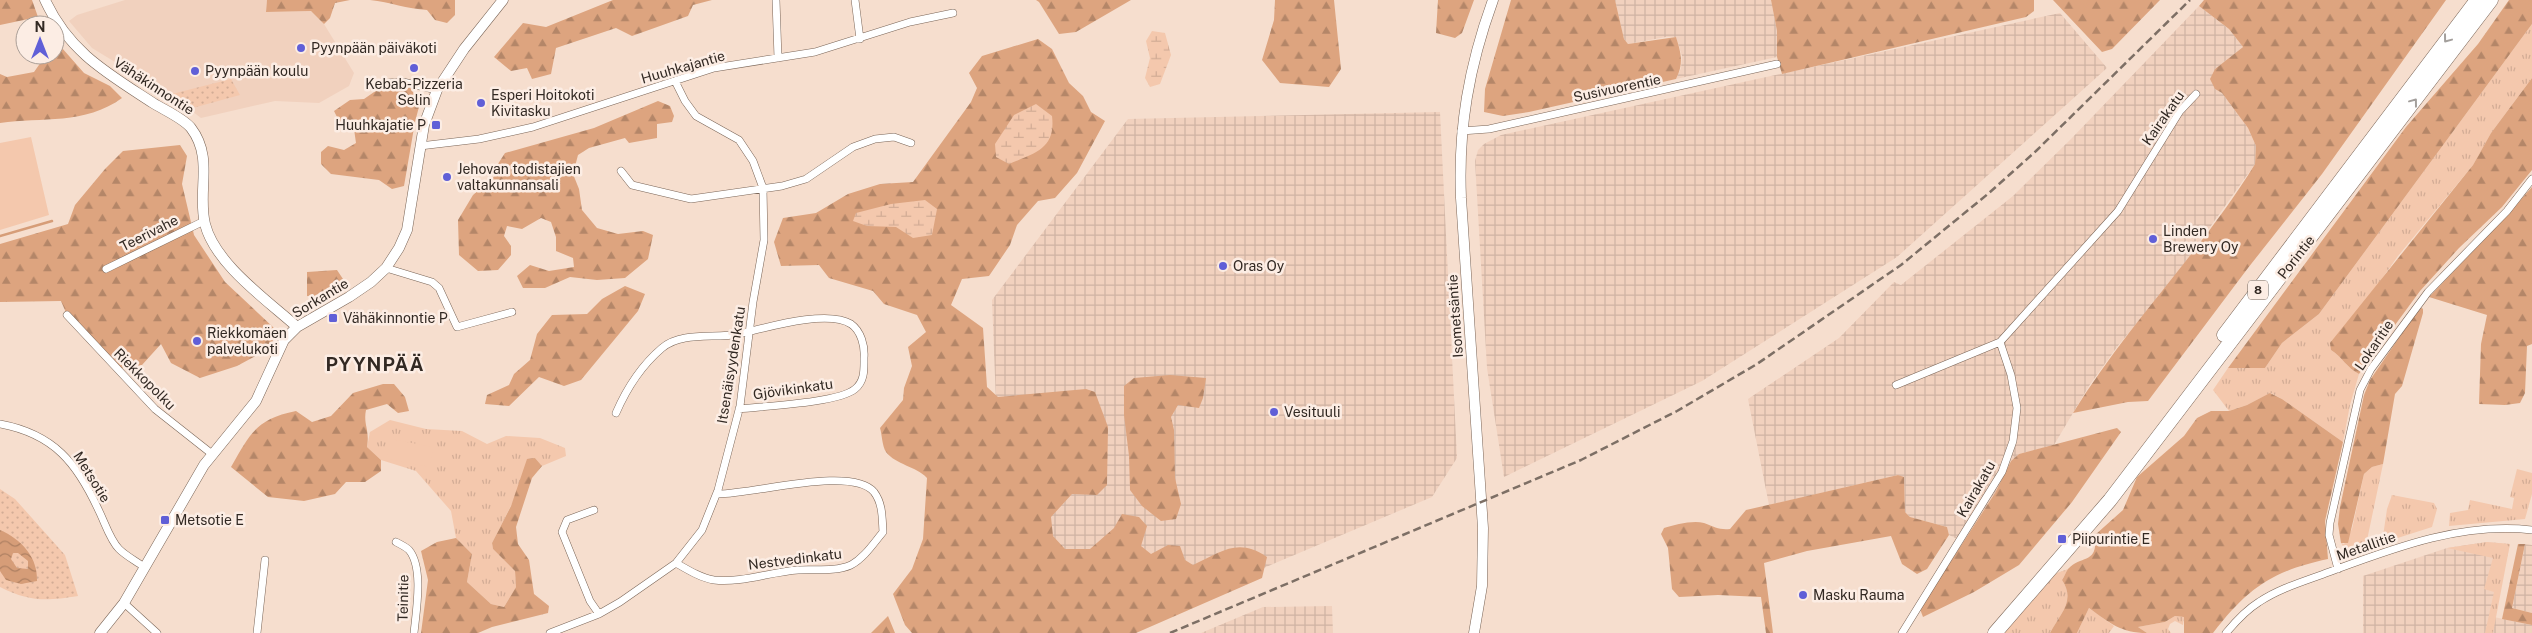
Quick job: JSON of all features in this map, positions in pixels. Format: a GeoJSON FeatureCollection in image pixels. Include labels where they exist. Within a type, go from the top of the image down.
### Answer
{"type":"FeatureCollection","features":[{"type":"Feature","properties":{"kind":"highway","name":"Porintie"},"geometry":{"type":"LineString","coordinates":[[2039,581],[2477,0]]}},
{"type":"Feature","properties":{"kind":"highway","name":"Porintie"},"geometry":{"type":"LineString","coordinates":[[1995,633],[2110,500],[2491,0]]}},
{"type":"Feature","properties":{"kind":"street","name":"Vähäkinnontie"},"geometry":{"type":"LineString","coordinates":[[45,0],[53,18],[68,40],[94,63],[190,127],[202,150],[205,172],[204,221],[208,235],[222,259],[297,327]]}},
{"type":"Feature","properties":{"kind":"street","name":"Sorkantie"},"geometry":{"type":"LineString","coordinates":[[100,633],[124,603],[212,454],[256,401],[280,346],[297,327],[349,298],[386,268],[407,230],[424,125],[437,90],[458,56],[503,0]]}},
{"type":"Feature","properties":{"kind":"street"},"geometry":{"type":"LineString","coordinates":[[776,0],[778,58]]}},
{"type":"Feature","properties":{"kind":"street"},"geometry":{"type":"LineString","coordinates":[[855,0],[860,39]]}},
{"type":"Feature","properties":{"kind":"street","name":"Isometsäntie"},"geometry":{"type":"LineString","coordinates":[[1474,633],[1482,586],[1484,528],[1461,198],[1461,131],[1474,62],[1493,0]]}},
{"type":"Feature","properties":{"kind":"street","name":"Huuhkajantie"},"geometry":{"type":"LineString","coordinates":[[420,146],[479,139],[533,127],[714,68],[815,52],[910,22],[953,13]]}},
{"type":"Feature","properties":{"kind":"street","name":"Susivuorentie"},"geometry":{"type":"LineString","coordinates":[[1461,131],[1489,129],[1778,64]]}},
{"type":"Feature","properties":{"kind":"street","name":"Itsenäisyydenkatu"},"geometry":{"type":"LineString","coordinates":[[550,633],[599,614],[620,602],[676,563],[702,530],[717,494],[739,409],[764,240],[762,188],[753,160],[739,140],[696,116],[674,81]]}},
{"type":"Feature","properties":{"kind":"street"},"geometry":{"type":"LineString","coordinates":[[369,84],[403,82],[437,90]]}},
{"type":"Feature","properties":{"kind":"street","name":"Kairakatu"},"geometry":{"type":"LineString","coordinates":[[1896,385],[2000,342],[2118,211],[2180,111],[2196,94]]}},
{"type":"Feature","properties":{"kind":"street"},"geometry":{"type":"LineString","coordinates":[[622,171],[632,185],[691,199],[782,186],[806,179],[853,146],[875,139],[894,137],[911,143]]}},
{"type":"Feature","properties":{"kind":"street","name":"Lokaritie"},"geometry":{"type":"LineString","coordinates":[[2338,569],[2331,542],[2330,524],[2354,414],[2364,381],[2415,307],[2444,273],[2507,211],[2532,179]]}},
{"type":"Feature","properties":{"kind":"street","name":"Teerivahe"},"geometry":{"type":"LineString","coordinates":[[106,268],[204,221]]}},
{"type":"Feature","properties":{"kind":"street"},"geometry":{"type":"LineString","coordinates":[[386,268],[432,282],[439,288],[458,327],[512,312]]}},
{"type":"Feature","properties":{"kind":"street","name":"Riekkopolku"},"geometry":{"type":"LineString","coordinates":[[67,314],[155,409],[212,454]]}},
{"type":"Feature","properties":{"kind":"street","name":"Gjövikinkatu"},"geometry":{"type":"LineString","coordinates":[[739,409],[838,397],[854,389],[863,379],[864,353],[861,336],[850,324],[830,319],[810,320],[750,330]]}},
{"type":"Feature","properties":{"kind":"street"},"geometry":{"type":"LineString","coordinates":[[616,412],[626,390],[662,348],[679,340],[740,334],[750,330]]}},
{"type":"Feature","properties":{"kind":"street","name":"Kairakatu"},"geometry":{"type":"LineString","coordinates":[[1902,633],[2002,472],[2013,440],[2017,408],[2011,375],[2000,342]]}},
{"type":"Feature","properties":{"kind":"street","name":"Metsotie"},"geometry":{"type":"LineString","coordinates":[[0,424],[22,428],[42,437],[64,454],[81,478],[118,549],[144,567]]}},
{"type":"Feature","properties":{"kind":"street","name":"Nestvedinkatu"},"geometry":{"type":"LineString","coordinates":[[676,563],[693,573],[714,580],[737,579],[797,570],[831,569],[850,566],[862,557],[883,532],[881,505],[872,491],[847,480],[717,494]]}},
{"type":"Feature","properties":{"kind":"street"},"geometry":{"type":"LineString","coordinates":[[594,510],[567,520],[562,532],[590,601],[599,614]]}},
{"type":"Feature","properties":{"kind":"street","name":"Metallitie"},"geometry":{"type":"LineString","coordinates":[[2226,633],[2243,613],[2275,592],[2411,544],[2464,530],[2498,528],[2532,530]]}},
{"type":"Feature","properties":{"kind":"street","name":"Teinitie"},"geometry":{"type":"LineString","coordinates":[[396,542],[410,551],[416,567],[418,590],[414,633]]}},
{"type":"Feature","properties":{"kind":"street"},"geometry":{"type":"LineString","coordinates":[[257,633],[265,560]]}},
{"type":"Feature","properties":{"kind":"street"},"geometry":{"type":"LineString","coordinates":[[124,603],[157,633]]}},
{"type":"Feature","properties":{"kind":"shaded area","name":"Pyynpään koulu"},"geometry":{"type":"Polygon","coordinates":[[[125,0],[267,0],[266,12],[311,11],[324,24],[354,73],[349,86],[319,103],[275,101],[201,118],[179,101],[92,48],[69,21],[77,15],[125,0]]]}},
{"type":"Feature","properties":{"kind":"shaded area"},"geometry":{"type":"Polygon","coordinates":[[[1615,0],[1771,0],[1777,31],[1777,57],[1676,79],[1681,68],[1682,56],[1676,37],[1628,44],[1624,39],[1615,0]]]}},
{"type":"Feature","properties":{"kind":"shaded area"},"geometry":{"type":"Polygon","coordinates":[[[2199,6],[2229,29],[2243,47],[2215,69],[2215,89],[2222,93],[2248,128],[2256,146],[2255,164],[2171,282],[2117,347],[2089,386],[2054,445],[2019,454],[2011,461],[1995,493],[1963,542],[1949,535],[1947,527],[1910,517],[1905,512],[1904,478],[1898,475],[1769,505],[1748,399],[1839,338],[1894,282],[1901,285],[2013,196],[2071,139],[2199,6]]]}},
{"type":"Feature","properties":{"kind":"shaded area"},"geometry":{"type":"Polygon","coordinates":[[[2060,13],[2107,68],[1897,257],[1702,381],[1504,477],[1487,368],[1475,161],[1478,150],[1484,144],[1501,135],[2060,13]]]}},
{"type":"Feature","properties":{"kind":"shaded area"},"geometry":{"type":"Polygon","coordinates":[[[1440,112],[1457,458],[1432,497],[1197,596],[1005,633],[992,300],[1128,119],[1440,112]]]}},
{"type":"Feature","properties":{"kind":"shaded area"},"geometry":{"type":"Polygon","coordinates":[[[2487,542],[2510,544],[2494,617],[2532,625],[2532,633],[2493,633],[2493,623],[2491,633],[2363,633],[2363,576],[2447,548],[2487,542]]]}},
{"type":"Feature","properties":{"kind":"shaded area"},"geometry":{"type":"Polygon","coordinates":[[[2525,544],[2532,545],[2532,613],[2512,608],[2525,544]]]}},
{"type":"Feature","properties":{"kind":"shaded area"},"geometry":{"type":"Polygon","coordinates":[[[1332,606],[1333,633],[1201,633],[1263,607],[1332,606]]]}},
{"type":"Feature","properties":{"kind":"green space"},"geometry":{"type":"Polygon","coordinates":[[[0,0],[32,0],[37,15],[15,15],[15,22],[0,25],[0,0]]]}},
{"type":"Feature","properties":{"kind":"green space"},"geometry":{"type":"Polygon","coordinates":[[[267,0],[350,0],[335,3],[330,18],[324,24],[311,11],[266,12],[267,0]]]}},
{"type":"Feature","properties":{"kind":"green space"},"geometry":{"type":"Polygon","coordinates":[[[370,0],[455,0],[455,15],[447,23],[435,20],[427,10],[370,0]]]}},
{"type":"Feature","properties":{"kind":"green space"},"geometry":{"type":"Polygon","coordinates":[[[613,0],[712,0],[693,5],[688,16],[632,36],[616,28],[556,48],[551,74],[532,79],[527,68],[511,71],[494,57],[523,23],[546,27],[613,0]]]}},
{"type":"Feature","properties":{"kind":"green space"},"geometry":{"type":"Polygon","coordinates":[[[1036,0],[1131,0],[1076,32],[1059,34],[1036,0]]]}},
{"type":"Feature","properties":{"kind":"green space"},"geometry":{"type":"Polygon","coordinates":[[[1275,0],[1334,0],[1341,69],[1329,87],[1280,83],[1262,60],[1274,20],[1275,0]]]}},
{"type":"Feature","properties":{"kind":"green space"},"geometry":{"type":"Polygon","coordinates":[[[1438,0],[1474,0],[1462,33],[1455,38],[1436,33],[1438,0]]]}},
{"type":"Feature","properties":{"kind":"green space"},"geometry":{"type":"Polygon","coordinates":[[[1511,0],[1615,0],[1624,39],[1628,44],[1676,37],[1681,58],[1676,79],[1529,112],[1503,116],[1484,112],[1485,89],[1511,0]]]}},
{"type":"Feature","properties":{"kind":"green space"},"geometry":{"type":"Polygon","coordinates":[[[1771,0],[2034,0],[2034,11],[2026,17],[1782,74],[1777,57],[1777,31],[1771,0]]]}},
{"type":"Feature","properties":{"kind":"green space"},"geometry":{"type":"Polygon","coordinates":[[[2053,0],[2160,0],[2112,49],[2102,52],[2053,0]]]}},
{"type":"Feature","properties":{"kind":"green space"},"geometry":{"type":"Polygon","coordinates":[[[2204,0],[2446,0],[2322,174],[2248,268],[2148,401],[2128,402],[2073,413],[2117,349],[2211,228],[2255,164],[2256,146],[2248,128],[2222,93],[2215,89],[2210,79],[2215,69],[2243,47],[2229,29],[2199,6],[2204,0]]]}},
{"type":"Feature","properties":{"kind":"green space"},"geometry":{"type":"Polygon","coordinates":[[[2509,0],[2532,0],[2532,24],[2319,314],[2282,343],[2265,368],[2228,368],[2406,127],[2478,44],[2509,0]]]}},
{"type":"Feature","properties":{"kind":"green space"},"geometry":{"type":"Polygon","coordinates":[[[2532,24],[2532,78],[2491,133],[2473,165],[2398,256],[2331,350],[2359,374],[2350,405],[2343,442],[2271,393],[2247,405],[2229,411],[2213,390],[2228,368],[2265,368],[2282,343],[2319,314],[2532,24]]]}},
{"type":"Feature","properties":{"kind":"green space"},"geometry":{"type":"Polygon","coordinates":[[[1152,31],[1165,33],[1171,55],[1160,84],[1150,87],[1145,78],[1150,58],[1146,41],[1152,31]]]}},
{"type":"Feature","properties":{"kind":"green space"},"geometry":{"type":"Polygon","coordinates":[[[1038,39],[1052,49],[1069,83],[1083,96],[1091,112],[1105,121],[1077,173],[1055,198],[1038,201],[1017,225],[1010,245],[989,276],[962,279],[951,305],[983,328],[987,387],[998,397],[1086,389],[1095,392],[1108,427],[1107,485],[1097,495],[1072,494],[1051,517],[1053,536],[1065,549],[1090,549],[1114,528],[1122,514],[1139,517],[1147,526],[1141,546],[1151,554],[1168,545],[1180,546],[1185,560],[1193,565],[1221,551],[1238,547],[1257,551],[1267,557],[1262,578],[1136,633],[912,633],[905,625],[893,594],[912,569],[923,539],[927,478],[895,460],[886,452],[880,428],[903,400],[904,388],[912,366],[908,347],[926,332],[917,315],[884,304],[873,291],[829,278],[819,265],[781,266],[774,242],[783,218],[816,213],[848,194],[880,184],[913,182],[971,102],[977,88],[969,73],[982,56],[1038,39]]]}},
{"type":"Feature","properties":{"kind":"green space"},"geometry":{"type":"Polygon","coordinates":[[[65,51],[84,73],[110,86],[122,98],[108,107],[78,116],[0,123],[0,74],[7,77],[34,72],[39,65],[65,65],[65,51]]]}},
{"type":"Feature","properties":{"kind":"green space"},"geometry":{"type":"Polygon","coordinates":[[[2532,78],[2532,170],[2502,207],[2459,248],[2420,291],[2359,374],[2355,372],[2331,350],[2330,343],[2473,165],[2491,133],[2532,78]]]}},
{"type":"Feature","properties":{"kind":"green space"},"geometry":{"type":"Polygon","coordinates":[[[231,79],[240,95],[189,109],[168,95],[231,79]]]}},
{"type":"Feature","properties":{"kind":"green space"},"geometry":{"type":"Polygon","coordinates":[[[409,86],[420,103],[404,186],[392,189],[379,180],[331,174],[321,164],[321,152],[328,146],[344,150],[356,143],[354,129],[339,121],[334,111],[350,100],[364,99],[377,90],[409,86]]]}},
{"type":"Feature","properties":{"kind":"green space"},"geometry":{"type":"Polygon","coordinates":[[[658,101],[670,106],[674,116],[672,122],[657,124],[657,138],[629,143],[625,138],[589,148],[578,155],[573,174],[579,189],[582,210],[597,228],[618,234],[643,231],[653,235],[648,259],[625,278],[597,280],[570,277],[545,288],[523,288],[517,276],[530,265],[549,271],[574,267],[573,258],[556,251],[556,237],[551,222],[541,218],[522,229],[507,226],[504,236],[511,246],[511,255],[498,270],[478,271],[459,255],[458,220],[473,195],[496,175],[496,167],[505,153],[594,128],[658,101]]]}},
{"type":"Feature","properties":{"kind":"green space"},"geometry":{"type":"Polygon","coordinates":[[[1036,104],[1052,116],[1051,136],[1047,143],[1035,153],[1009,164],[996,157],[995,144],[1014,115],[1036,104]]]}},
{"type":"Feature","properties":{"kind":"green space"},"geometry":{"type":"Polygon","coordinates":[[[31,137],[49,215],[0,230],[0,143],[31,137]]]}},
{"type":"Feature","properties":{"kind":"green space"},"geometry":{"type":"Polygon","coordinates":[[[180,145],[187,156],[182,184],[194,235],[225,282],[274,328],[272,347],[237,366],[200,378],[171,363],[161,344],[142,365],[116,369],[67,315],[61,301],[0,302],[0,244],[68,224],[75,205],[123,151],[180,145]]]}},
{"type":"Feature","properties":{"kind":"green space"},"geometry":{"type":"Polygon","coordinates":[[[2532,187],[2532,344],[2527,346],[2525,393],[2520,403],[2505,405],[2479,404],[2481,344],[2487,315],[2429,297],[2532,187]]]}},
{"type":"Feature","properties":{"kind":"green space"},"geometry":{"type":"Polygon","coordinates":[[[925,200],[937,209],[932,235],[913,238],[896,227],[867,226],[853,221],[856,213],[891,204],[925,200]]]}},
{"type":"Feature","properties":{"kind":"green space"},"geometry":{"type":"Polygon","coordinates":[[[337,270],[345,282],[322,298],[307,296],[307,272],[337,270]]]}},
{"type":"Feature","properties":{"kind":"green space"},"geometry":{"type":"Polygon","coordinates":[[[625,286],[645,294],[638,311],[581,380],[564,386],[539,377],[509,406],[485,404],[487,395],[509,385],[514,374],[530,360],[537,334],[552,315],[587,314],[602,299],[625,286]]]}},
{"type":"Feature","properties":{"kind":"green space"},"geometry":{"type":"Polygon","coordinates":[[[2420,307],[2423,309],[2423,313],[2402,386],[2395,394],[2383,464],[2372,467],[2364,474],[2348,543],[2341,543],[2338,524],[2340,507],[2364,395],[2370,380],[2420,307]]]}},
{"type":"Feature","properties":{"kind":"green space"},"geometry":{"type":"Polygon","coordinates":[[[1170,375],[1206,378],[1203,398],[1199,408],[1178,405],[1171,417],[1174,430],[1175,478],[1181,504],[1176,519],[1161,521],[1142,506],[1130,490],[1129,456],[1124,415],[1124,386],[1134,378],[1170,375]]]}},
{"type":"Feature","properties":{"kind":"green space"},"geometry":{"type":"Polygon","coordinates":[[[383,384],[394,384],[405,397],[409,411],[398,413],[387,404],[366,410],[367,447],[381,460],[381,471],[365,482],[346,482],[335,494],[304,501],[268,497],[231,467],[249,437],[272,418],[296,411],[312,422],[331,416],[353,393],[383,384]]]}},
{"type":"Feature","properties":{"kind":"green space"},"geometry":{"type":"Polygon","coordinates":[[[2270,393],[2282,399],[2343,442],[2325,521],[2328,559],[2291,569],[2263,584],[2238,604],[2213,633],[2184,633],[2184,617],[2175,616],[2165,622],[2138,627],[2147,633],[2138,633],[2110,623],[2089,608],[2077,633],[2050,633],[2067,601],[2066,588],[2062,580],[2067,570],[2073,564],[2091,555],[2094,551],[2095,535],[2123,510],[2137,477],[2184,436],[2197,418],[2211,411],[2229,411],[2247,405],[2270,393]]]}},
{"type":"Feature","properties":{"kind":"green space"},"geometry":{"type":"Polygon","coordinates":[[[390,420],[426,429],[462,431],[487,444],[506,436],[540,438],[565,448],[566,456],[542,466],[535,458],[492,543],[493,549],[515,571],[516,587],[504,607],[491,604],[467,582],[472,554],[456,538],[451,511],[416,471],[381,460],[367,447],[370,432],[390,420]]]}},
{"type":"Feature","properties":{"kind":"green space"},"geometry":{"type":"Polygon","coordinates":[[[2117,428],[2121,432],[2072,502],[2019,565],[1974,592],[1923,617],[1920,609],[1995,493],[2011,461],[2019,454],[2117,428]]]}},
{"type":"Feature","properties":{"kind":"green space"},"geometry":{"type":"Polygon","coordinates":[[[391,439],[434,447],[430,467],[387,459],[391,439]]]}},
{"type":"Feature","properties":{"kind":"green space"},"geometry":{"type":"Polygon","coordinates":[[[535,458],[542,466],[532,478],[516,527],[518,544],[529,560],[534,594],[549,606],[548,613],[492,627],[478,633],[421,633],[428,580],[421,551],[437,542],[456,538],[472,554],[467,582],[491,604],[504,607],[516,587],[515,571],[493,549],[492,543],[511,506],[527,459],[535,458]]]}},
{"type":"Feature","properties":{"kind":"green space"},"geometry":{"type":"Polygon","coordinates":[[[2383,464],[2366,545],[2354,552],[2347,552],[2341,543],[2344,544],[2352,529],[2364,474],[2372,467],[2383,464]]]}},
{"type":"Feature","properties":{"kind":"green space"},"geometry":{"type":"Polygon","coordinates":[[[2517,469],[2532,473],[2532,494],[2525,519],[2449,526],[2450,513],[2468,510],[2470,500],[2512,509],[2514,498],[2510,497],[2517,469]]]}},
{"type":"Feature","properties":{"kind":"green space"},"geometry":{"type":"Polygon","coordinates":[[[1898,475],[1904,477],[1905,512],[1910,517],[1947,527],[1949,535],[1927,569],[1917,574],[1902,564],[1891,536],[1807,551],[1764,563],[1773,633],[1766,633],[1761,597],[1718,595],[1679,597],[1672,589],[1668,548],[1661,534],[1664,528],[1694,522],[1704,523],[1720,529],[1730,529],[1746,510],[1898,475]]]}},
{"type":"Feature","properties":{"kind":"green space"},"geometry":{"type":"Polygon","coordinates":[[[0,489],[15,499],[65,555],[78,596],[57,599],[29,598],[0,587],[0,489]]]}},
{"type":"Feature","properties":{"kind":"green space"},"geometry":{"type":"Polygon","coordinates":[[[2392,495],[2434,503],[2437,509],[2432,527],[2382,543],[2387,509],[2392,495]]]}},
{"type":"Feature","properties":{"kind":"green space"},"geometry":{"type":"Polygon","coordinates":[[[2487,542],[2510,544],[2493,633],[2485,633],[2494,592],[2484,589],[2493,558],[2447,548],[2487,542]]]}},
{"type":"Feature","properties":{"kind":"green space"},"geometry":{"type":"Polygon","coordinates":[[[2518,544],[2525,544],[2512,608],[2532,613],[2532,625],[2502,619],[2518,544]]]}},
{"type":"Feature","properties":{"kind":"green space"},"geometry":{"type":"Polygon","coordinates":[[[2068,569],[2062,580],[2066,588],[2067,601],[2050,633],[2002,633],[2054,574],[2068,569]]]}},
{"type":"Feature","properties":{"kind":"green space"},"geometry":{"type":"Polygon","coordinates":[[[2089,608],[2114,626],[2109,633],[2077,633],[2089,608]]]}},
{"type":"Feature","properties":{"kind":"green space"},"geometry":{"type":"Polygon","coordinates":[[[888,616],[895,633],[871,633],[888,616]]]}},
{"type":"Feature","properties":{"kind":"green space"},"geometry":{"type":"Polygon","coordinates":[[[2175,616],[2184,617],[2183,625],[2175,621],[2170,624],[2168,629],[2171,633],[2147,633],[2138,627],[2165,622],[2175,616]]]}},
{"type":"Feature","properties":{"kind":"water"},"geometry":{"type":"Polygon","coordinates":[[[0,530],[15,538],[27,550],[35,564],[37,581],[21,584],[6,580],[0,571],[0,530]],[[13,553],[11,559],[17,568],[28,569],[28,561],[18,553],[13,553]]]}},
{"type":"Feature","properties":{"kind":"waterway"},"geometry":{"type":"LineString","coordinates":[[0,236],[52,221]]}},
{"type":"Feature","properties":{"kind":"railway"},"geometry":{"type":"LineString","coordinates":[[1170,633],[1581,460],[1677,411],[1757,364],[1901,265],[1989,193],[2036,151],[2190,0]]}},
{"type":"Feature","properties":{"kind":"place","name":"Pyynpään päiväkoti"},"geometry":{"type":"Point","coordinates":[301,48]}},
{"type":"Feature","properties":{"kind":"place","name":"Kebab-Pizzeria Selin"},"geometry":{"type":"Point","coordinates":[414,68]}},
{"type":"Feature","properties":{"kind":"place","name":"Pyynpään koulu"},"geometry":{"type":"Point","coordinates":[195,71]}},
{"type":"Feature","properties":{"kind":"place","name":"Esperi Hoitokoti Kivitasku"},"geometry":{"type":"Point","coordinates":[481,103]}},
{"type":"Feature","properties":{"kind":"place","name":"Huuhkajatie P"},"geometry":{"type":"Point","coordinates":[436,125]}},
{"type":"Feature","properties":{"kind":"place","name":"Jehovan todistajien valtakunnansali"},"geometry":{"type":"Point","coordinates":[447,177]}},
{"type":"Feature","properties":{"kind":"place","name":"Linden Brewery Oy"},"geometry":{"type":"Point","coordinates":[2153,239]}},
{"type":"Feature","properties":{"kind":"place","name":"Oras Oy"},"geometry":{"type":"Point","coordinates":[1223,266]}},
{"type":"Feature","properties":{"kind":"place","name":"Vähäkinnontie P"},"geometry":{"type":"Point","coordinates":[333,318]}},
{"type":"Feature","properties":{"kind":"place","name":"Riekkomäen palvelukoti"},"geometry":{"type":"Point","coordinates":[197,341]}},
{"type":"Feature","properties":{"kind":"place","name":"Vesituuli"},"geometry":{"type":"Point","coordinates":[1274,412]}},
{"type":"Feature","properties":{"kind":"place","name":"Metsotie E"},"geometry":{"type":"Point","coordinates":[165,520]}},
{"type":"Feature","properties":{"kind":"place","name":"Piipurintie E"},"geometry":{"type":"Point","coordinates":[2062,539]}},
{"type":"Feature","properties":{"kind":"place","name":"Masku Rauma"},"geometry":{"type":"Point","coordinates":[1803,595]}},
{"type":"Feature","properties":{"kind":"district","name":"PYYNPÄÄ"},"geometry":{"type":"Point","coordinates":[375,364]}}]}
